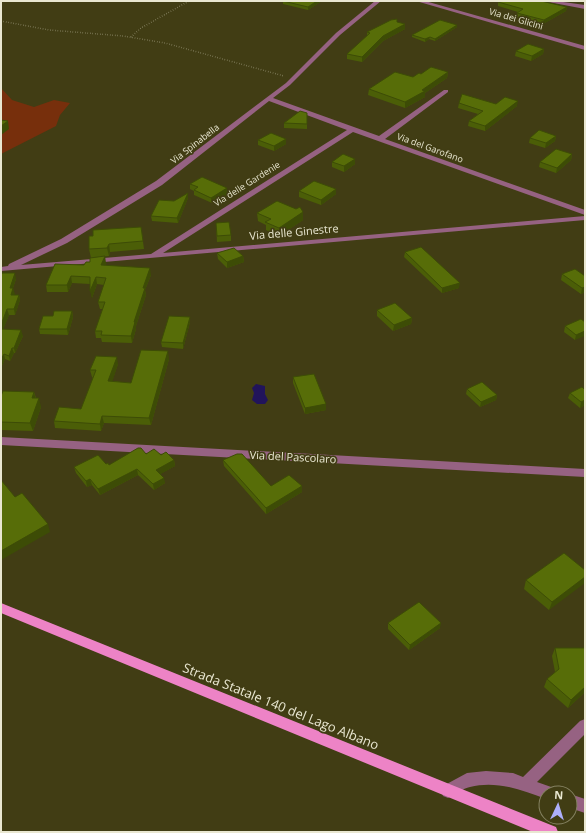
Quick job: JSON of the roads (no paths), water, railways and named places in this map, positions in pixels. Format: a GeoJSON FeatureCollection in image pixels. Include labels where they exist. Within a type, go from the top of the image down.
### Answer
{"type":"FeatureCollection","features":[{"type":"Feature","properties":{"kind":"main road","name":"Strada Statale 140 del Lago Albano"},"geometry":{"type":"LineString","coordinates":[[1,608],[551,832]]}},
{"type":"Feature","properties":{"kind":"street","name":"Via Spinabella"},"geometry":{"type":"LineString","coordinates":[[3,270],[64,240],[145,193],[269,99],[294,78],[338,34],[378,1]]}},
{"type":"Feature","properties":{"kind":"street","name":"Via dei Glicini"},"geometry":{"type":"LineString","coordinates":[[419,1],[585,48]]}},
{"type":"Feature","properties":{"kind":"street"},"geometry":{"type":"LineString","coordinates":[[546,1],[585,7]]}},
{"type":"Feature","properties":{"kind":"street"},"geometry":{"type":"LineString","coordinates":[[380,139],[446,91]]}},
{"type":"Feature","properties":{"kind":"street","name":"Via del Garofano"},"geometry":{"type":"LineString","coordinates":[[269,99],[585,213]]}},
{"type":"Feature","properties":{"kind":"street","name":"Via delle Gardenie"},"geometry":{"type":"LineString","coordinates":[[152,256],[353,129]]}},
{"type":"Feature","properties":{"kind":"street","name":"Via delle Ginestre"},"geometry":{"type":"LineString","coordinates":[[3,270],[585,218]]}},
{"type":"Feature","properties":{"kind":"street","name":"Via del Pascolaro"},"geometry":{"type":"LineString","coordinates":[[1,442],[585,473]]}},
{"type":"Feature","properties":{"kind":"street"},"geometry":{"type":"LineString","coordinates":[[525,784],[585,725]]}},
{"type":"Feature","properties":{"kind":"street"},"geometry":{"type":"LineString","coordinates":[[448,791],[467,780],[486,778],[513,780],[538,789]]}}]}
